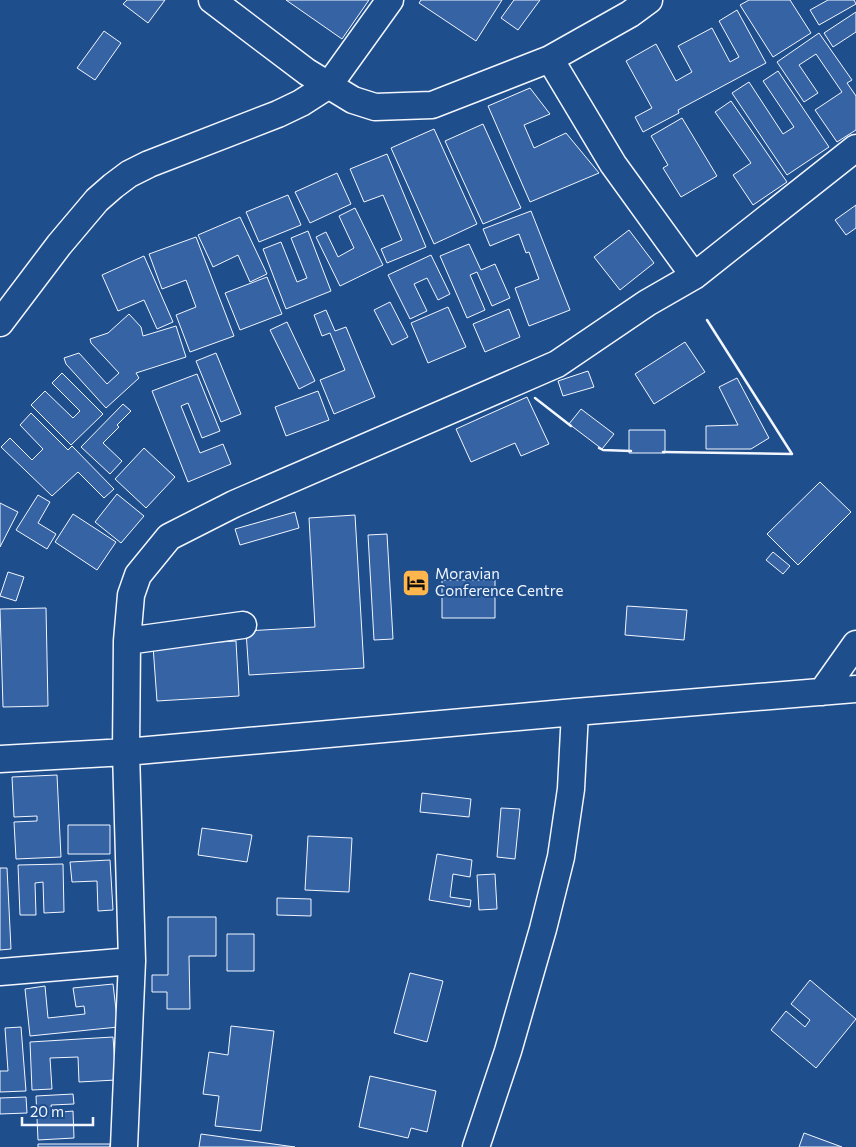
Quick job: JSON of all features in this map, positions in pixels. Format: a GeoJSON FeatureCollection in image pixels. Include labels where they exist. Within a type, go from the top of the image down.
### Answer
{"type":"FeatureCollection","features":[{"type":"Feature","properties":{"kind":"street"},"geometry":{"type":"LineString","coordinates":[[212,0],[307,72],[353,100],[375,107],[432,105],[550,59],[630,14],[648,0]]}},
{"type":"Feature","properties":{"kind":"street"},"geometry":{"type":"LineString","coordinates":[[0,323],[59,245],[97,200],[112,186],[129,174],[149,164],[278,114],[301,103],[329,85],[390,0]]}},
{"type":"Feature","properties":{"kind":"street"},"geometry":{"type":"LineString","coordinates":[[550,59],[614,164],[694,276]]}},
{"type":"Feature","properties":{"kind":"street"},"geometry":{"type":"LineString","coordinates":[[124,1147],[132,961],[126,752],[127,641],[131,595],[138,575],[169,537],[234,504],[557,364],[647,303],[694,276],[856,148]]}},
{"type":"Feature","properties":{"kind":"street"},"geometry":{"type":"LineString","coordinates":[[127,641],[243,625]]}},
{"type":"Feature","properties":{"kind":"street"},"geometry":{"type":"LineString","coordinates":[[822,692],[856,644]]}},
{"type":"Feature","properties":{"kind":"street"},"geometry":{"type":"LineString","coordinates":[[0,759],[126,752],[856,689]]}},
{"type":"Feature","properties":{"kind":"street"},"geometry":{"type":"LineString","coordinates":[[476,1147],[508,1051],[543,929],[561,857],[571,789],[575,712]]}},
{"type":"Feature","properties":{"kind":"street"},"geometry":{"type":"LineString","coordinates":[[0,972],[132,961]]}},
{"type":"Feature","properties":{"kind":"building"},"geometry":{"type":"Polygon","coordinates":[[[127,0],[165,0],[148,23],[123,4],[127,0]]]}},
{"type":"Feature","properties":{"kind":"building"},"geometry":{"type":"Polygon","coordinates":[[[286,0],[369,0],[342,39],[286,0]]]}},
{"type":"Feature","properties":{"kind":"building"},"geometry":{"type":"Polygon","coordinates":[[[421,0],[502,0],[476,41],[419,3],[421,0]]]}},
{"type":"Feature","properties":{"kind":"building"},"geometry":{"type":"Polygon","coordinates":[[[514,0],[540,0],[518,30],[501,18],[514,0]]]}},
{"type":"Feature","properties":{"kind":"building"},"geometry":{"type":"Polygon","coordinates":[[[749,0],[790,0],[811,33],[773,57],[740,5],[749,0]]]}},
{"type":"Feature","properties":{"kind":"building"},"geometry":{"type":"Polygon","coordinates":[[[828,0],[854,0],[856,4],[819,25],[810,10],[828,0]]]}},
{"type":"Feature","properties":{"kind":"building"},"geometry":{"type":"Polygon","coordinates":[[[737,10],[766,63],[678,110],[679,113],[643,132],[635,117],[652,108],[626,61],[656,44],[676,81],[692,72],[678,46],[712,28],[730,62],[739,57],[719,21],[737,10]]]}},
{"type":"Feature","properties":{"kind":"building"},"geometry":{"type":"Polygon","coordinates":[[[856,12],[856,32],[833,47],[824,33],[856,12]]]}},
{"type":"Feature","properties":{"kind":"building"},"geometry":{"type":"Polygon","coordinates":[[[104,31],[121,43],[95,80],[77,68],[104,31]]]}},
{"type":"Feature","properties":{"kind":"building"},"geometry":{"type":"Polygon","coordinates":[[[819,33],[852,80],[847,83],[856,96],[856,130],[837,142],[815,110],[842,92],[816,54],[799,65],[818,93],[804,102],[777,62],[819,33]]]}},
{"type":"Feature","properties":{"kind":"building"},"geometry":{"type":"Polygon","coordinates":[[[778,71],[829,147],[787,175],[732,93],[749,82],[783,134],[794,127],[763,81],[778,71]]]}},
{"type":"Feature","properties":{"kind":"building"},"geometry":{"type":"Polygon","coordinates":[[[530,88],[550,114],[524,125],[534,148],[566,133],[599,173],[530,202],[488,106],[530,88]]]}},
{"type":"Feature","properties":{"kind":"building"},"geometry":{"type":"Polygon","coordinates":[[[731,101],[787,182],[753,205],[733,175],[751,163],[715,112],[731,101]]]}},
{"type":"Feature","properties":{"kind":"building"},"geometry":{"type":"Polygon","coordinates":[[[682,118],[717,176],[681,197],[663,168],[668,165],[651,136],[682,118]]]}},
{"type":"Feature","properties":{"kind":"building"},"geometry":{"type":"Polygon","coordinates":[[[483,124],[521,208],[483,224],[445,141],[483,124]]]}},
{"type":"Feature","properties":{"kind":"building"},"geometry":{"type":"Polygon","coordinates":[[[434,129],[477,224],[434,244],[391,148],[434,129]]]}},
{"type":"Feature","properties":{"kind":"building"},"geometry":{"type":"Polygon","coordinates":[[[387,154],[426,247],[387,263],[381,249],[402,240],[383,195],[364,202],[350,169],[387,154]]]}},
{"type":"Feature","properties":{"kind":"building"},"geometry":{"type":"Polygon","coordinates":[[[337,173],[351,204],[310,223],[295,192],[337,173]]]}},
{"type":"Feature","properties":{"kind":"building"},"geometry":{"type":"Polygon","coordinates":[[[288,195],[301,225],[259,242],[246,212],[288,195]]]}},
{"type":"Feature","properties":{"kind":"building"},"geometry":{"type":"Polygon","coordinates":[[[856,205],[856,228],[846,235],[835,220],[856,205]]]}},
{"type":"Feature","properties":{"kind":"building"},"geometry":{"type":"Polygon","coordinates":[[[355,208],[383,265],[340,286],[316,237],[326,232],[338,257],[354,248],[339,216],[355,208]]]}},
{"type":"Feature","properties":{"kind":"building"},"geometry":{"type":"Polygon","coordinates":[[[531,211],[570,310],[529,326],[515,288],[539,279],[529,252],[526,253],[519,234],[490,246],[483,229],[531,211]]]}},
{"type":"Feature","properties":{"kind":"building"},"geometry":{"type":"Polygon","coordinates":[[[240,217],[267,274],[250,282],[238,255],[213,267],[198,235],[240,217]]]}},
{"type":"Feature","properties":{"kind":"building"},"geometry":{"type":"Polygon","coordinates":[[[629,230],[654,263],[620,290],[594,257],[629,230]]]}},
{"type":"Feature","properties":{"kind":"building"},"geometry":{"type":"Polygon","coordinates":[[[308,231],[331,291],[286,309],[263,249],[281,242],[297,282],[307,278],[291,238],[308,231]]]}},
{"type":"Feature","properties":{"kind":"building"},"geometry":{"type":"Polygon","coordinates":[[[196,237],[234,336],[190,352],[176,315],[196,307],[186,280],[162,289],[149,254],[196,237]]]}},
{"type":"Feature","properties":{"kind":"building"},"geometry":{"type":"Polygon","coordinates":[[[469,244],[481,270],[495,264],[510,298],[492,306],[477,272],[470,275],[485,310],[467,318],[440,256],[469,244]]]}},
{"type":"Feature","properties":{"kind":"building"},"geometry":{"type":"Polygon","coordinates":[[[431,255],[450,294],[438,300],[427,278],[414,284],[427,311],[410,319],[388,275],[431,255]]]}},
{"type":"Feature","properties":{"kind":"building"},"geometry":{"type":"Polygon","coordinates":[[[144,256],[173,322],[157,329],[144,300],[118,311],[102,275],[144,256]]]}},
{"type":"Feature","properties":{"kind":"building"},"geometry":{"type":"Polygon","coordinates":[[[267,277],[282,314],[240,330],[225,293],[267,277]]]}},
{"type":"Feature","properties":{"kind":"building"},"geometry":{"type":"Polygon","coordinates":[[[390,302],[408,337],[392,345],[374,310],[390,302]]]}},
{"type":"Feature","properties":{"kind":"building"},"geometry":{"type":"Polygon","coordinates":[[[448,307],[466,347],[428,363],[411,323],[448,307]]]}},
{"type":"Feature","properties":{"kind":"building"},"geometry":{"type":"Polygon","coordinates":[[[509,309],[520,337],[485,352],[473,324],[509,309]]]}},
{"type":"Feature","properties":{"kind":"building"},"geometry":{"type":"Polygon","coordinates":[[[326,310],[335,331],[346,327],[375,397],[334,414],[320,380],[345,370],[330,333],[322,336],[314,315],[326,310]]]}},
{"type":"Feature","properties":{"kind":"building"},"geometry":{"type":"Polygon","coordinates":[[[129,314],[141,327],[143,336],[176,326],[186,357],[136,373],[139,378],[106,408],[66,364],[64,358],[79,353],[107,384],[119,373],[91,343],[90,339],[108,333],[129,314]]]}},
{"type":"Feature","properties":{"kind":"building"},"geometry":{"type":"Polygon","coordinates":[[[287,322],[315,381],[299,389],[270,330],[287,322]]]}},
{"type":"Feature","properties":{"kind":"building"},"geometry":{"type":"Polygon","coordinates":[[[685,342],[705,372],[654,404],[635,374],[685,342]]]}},
{"type":"Feature","properties":{"kind":"building"},"geometry":{"type":"Polygon","coordinates":[[[216,353],[241,414],[221,422],[196,361],[216,353]]]}},
{"type":"Feature","properties":{"kind":"building"},"geometry":{"type":"Polygon","coordinates":[[[588,371],[594,387],[563,396],[558,381],[588,371]]]}},
{"type":"Feature","properties":{"kind":"building"},"geometry":{"type":"Polygon","coordinates":[[[62,373],[103,414],[71,445],[31,405],[45,391],[73,418],[80,411],[52,383],[62,373]]]}},
{"type":"Feature","properties":{"kind":"building"},"geometry":{"type":"Polygon","coordinates":[[[197,374],[220,431],[202,438],[188,403],[181,406],[200,453],[223,444],[231,464],[188,482],[152,391],[197,374]]]}},
{"type":"Feature","properties":{"kind":"building"},"geometry":{"type":"Polygon","coordinates":[[[737,378],[769,438],[751,449],[706,449],[706,426],[738,425],[719,387],[737,378]]]}},
{"type":"Feature","properties":{"kind":"building"},"geometry":{"type":"Polygon","coordinates":[[[318,391],[329,420],[286,436],[275,407],[318,391]]]}},
{"type":"Feature","properties":{"kind":"building"},"geometry":{"type":"Polygon","coordinates":[[[527,397],[549,444],[521,456],[515,443],[471,462],[456,429],[527,397]]]}},
{"type":"Feature","properties":{"kind":"building"},"geometry":{"type":"Polygon","coordinates":[[[123,404],[131,411],[117,425],[119,427],[103,443],[122,461],[110,474],[81,447],[123,404]]]}},
{"type":"Feature","properties":{"kind":"building"},"geometry":{"type":"Polygon","coordinates":[[[581,409],[614,434],[602,449],[569,424],[581,409]]]}},
{"type":"Feature","properties":{"kind":"building"},"geometry":{"type":"Polygon","coordinates":[[[31,413],[68,450],[72,446],[114,489],[104,498],[78,472],[52,496],[1,447],[10,438],[32,460],[43,449],[20,425],[31,413]]]}},
{"type":"Feature","properties":{"kind":"building"},"geometry":{"type":"Polygon","coordinates":[[[629,430],[665,430],[665,453],[629,453],[629,430]]]}},
{"type":"Feature","properties":{"kind":"building"},"geometry":{"type":"Polygon","coordinates":[[[144,448],[175,477],[146,508],[115,479],[144,448]]]}},
{"type":"Feature","properties":{"kind":"building"},"geometry":{"type":"Polygon","coordinates":[[[820,482],[851,512],[798,565],[767,534],[820,482]]]}},
{"type":"Feature","properties":{"kind":"building"},"geometry":{"type":"Polygon","coordinates":[[[117,494],[144,516],[121,543],[95,522],[117,494]]]}},
{"type":"Feature","properties":{"kind":"building"},"geometry":{"type":"Polygon","coordinates":[[[38,495],[50,502],[38,523],[56,534],[47,549],[16,530],[38,495]]]}},
{"type":"Feature","properties":{"kind":"building"},"geometry":{"type":"Polygon","coordinates":[[[0,503],[18,512],[0,547],[0,503]]]}},
{"type":"Feature","properties":{"kind":"building"},"geometry":{"type":"Polygon","coordinates":[[[295,512],[299,528],[240,545],[235,529],[295,512]]]}},
{"type":"Feature","properties":{"kind":"building"},"geometry":{"type":"Polygon","coordinates":[[[73,514],[116,542],[97,570],[55,542],[73,514]]]}},
{"type":"Feature","properties":{"kind":"building"},"geometry":{"type":"Polygon","coordinates":[[[355,515],[364,668],[249,675],[246,631],[315,627],[309,518],[355,515]]]}},
{"type":"Feature","properties":{"kind":"building"},"geometry":{"type":"Polygon","coordinates":[[[387,534],[393,639],[374,640],[368,535],[387,534]]]}},
{"type":"Feature","properties":{"kind":"building"},"geometry":{"type":"Polygon","coordinates":[[[773,552],[790,566],[783,574],[766,560],[773,552]]]}},
{"type":"Feature","properties":{"kind":"building"},"geometry":{"type":"Polygon","coordinates":[[[8,572],[24,577],[16,601],[0,596],[8,572]]]}},
{"type":"Feature","properties":{"kind":"building"},"geometry":{"type":"Polygon","coordinates":[[[442,580],[495,580],[495,618],[442,618],[442,580]]]}},
{"type":"Feature","properties":{"kind":"building"},"geometry":{"type":"Polygon","coordinates":[[[627,606],[687,610],[684,640],[625,635],[627,606]]]}},
{"type":"Feature","properties":{"kind":"building"},"geometry":{"type":"Polygon","coordinates":[[[46,608],[48,706],[3,707],[0,609],[46,608]]]}},
{"type":"Feature","properties":{"kind":"building"},"geometry":{"type":"Polygon","coordinates":[[[236,641],[239,696],[157,701],[153,646],[236,641]]]}},
{"type":"Feature","properties":{"kind":"building"},"geometry":{"type":"Polygon","coordinates":[[[57,775],[61,857],[16,859],[14,822],[37,821],[37,816],[14,817],[12,777],[57,775]]]}},
{"type":"Feature","properties":{"kind":"building"},"geometry":{"type":"Polygon","coordinates":[[[422,793],[471,799],[469,817],[420,812],[422,793]]]}},
{"type":"Feature","properties":{"kind":"building"},"geometry":{"type":"Polygon","coordinates":[[[501,808],[520,809],[515,859],[497,857],[501,808]]]}},
{"type":"Feature","properties":{"kind":"building"},"geometry":{"type":"Polygon","coordinates":[[[68,825],[110,825],[110,854],[68,854],[68,825]]]}},
{"type":"Feature","properties":{"kind":"building"},"geometry":{"type":"Polygon","coordinates":[[[202,828],[252,835],[247,862],[198,855],[202,828]]]}},
{"type":"Feature","properties":{"kind":"building"},"geometry":{"type":"Polygon","coordinates":[[[308,836],[352,838],[349,892],[305,890],[308,836]]]}},
{"type":"Feature","properties":{"kind":"building"},"geometry":{"type":"Polygon","coordinates":[[[437,854],[472,860],[470,877],[453,874],[450,897],[471,900],[470,907],[429,900],[437,854]]]}},
{"type":"Feature","properties":{"kind":"building"},"geometry":{"type":"Polygon","coordinates":[[[110,860],[113,910],[98,911],[97,881],[72,882],[70,862],[110,860]]]}},
{"type":"Feature","properties":{"kind":"building"},"geometry":{"type":"Polygon","coordinates":[[[63,864],[64,912],[44,913],[43,882],[35,883],[36,915],[20,915],[18,865],[63,864]]]}},
{"type":"Feature","properties":{"kind":"building"},"geometry":{"type":"Polygon","coordinates":[[[0,868],[7,868],[11,949],[0,950],[0,868]]]}},
{"type":"Feature","properties":{"kind":"building"},"geometry":{"type":"Polygon","coordinates":[[[495,874],[497,909],[479,910],[477,875],[495,874]]]}},
{"type":"Feature","properties":{"kind":"building"},"geometry":{"type":"Polygon","coordinates":[[[277,898],[311,899],[311,916],[277,915],[277,898]]]}},
{"type":"Feature","properties":{"kind":"building"},"geometry":{"type":"Polygon","coordinates":[[[168,917],[216,917],[216,956],[189,956],[190,1009],[167,1009],[167,992],[152,992],[152,975],[168,975],[168,917]]]}},
{"type":"Feature","properties":{"kind":"building"},"geometry":{"type":"Polygon","coordinates":[[[227,934],[254,934],[254,971],[227,971],[227,934]]]}},
{"type":"Feature","properties":{"kind":"building"},"geometry":{"type":"Polygon","coordinates":[[[410,973],[443,981],[427,1042],[394,1033],[410,973]]]}},
{"type":"Feature","properties":{"kind":"building"},"geometry":{"type":"Polygon","coordinates":[[[810,980],[856,1019],[816,1068],[771,1030],[786,1011],[805,1027],[810,1020],[791,1004],[810,980]]]}},
{"type":"Feature","properties":{"kind":"building"},"geometry":{"type":"Polygon","coordinates":[[[113,984],[118,1027],[30,1036],[25,989],[45,986],[48,1018],[85,1014],[84,1006],[76,1007],[73,988],[113,984]]]}},
{"type":"Feature","properties":{"kind":"building"},"geometry":{"type":"Polygon","coordinates":[[[231,1026],[274,1031],[261,1131],[215,1126],[219,1096],[203,1094],[209,1052],[228,1055],[231,1026]]]}},
{"type":"Feature","properties":{"kind":"building"},"geometry":{"type":"Polygon","coordinates":[[[21,1027],[26,1091],[0,1092],[0,1071],[8,1071],[5,1028],[21,1027]]]}},
{"type":"Feature","properties":{"kind":"building"},"geometry":{"type":"Polygon","coordinates":[[[113,1037],[116,1080],[79,1082],[78,1057],[50,1058],[52,1089],[32,1090],[30,1042],[113,1037]]]}},
{"type":"Feature","properties":{"kind":"building"},"geometry":{"type":"Polygon","coordinates":[[[370,1076],[436,1091],[427,1132],[411,1128],[408,1138],[359,1127],[370,1076]]]}},
{"type":"Feature","properties":{"kind":"building"},"geometry":{"type":"Polygon","coordinates":[[[73,1094],[74,1104],[51,1105],[52,1113],[73,1111],[74,1138],[38,1140],[36,1096],[73,1094]]]}},
{"type":"Feature","properties":{"kind":"building"},"geometry":{"type":"Polygon","coordinates":[[[26,1097],[27,1113],[0,1114],[0,1098],[26,1097]]]}},
{"type":"Feature","properties":{"kind":"building"},"geometry":{"type":"Polygon","coordinates":[[[804,1133],[842,1147],[799,1147],[804,1133]]]}},
{"type":"Feature","properties":{"kind":"building"},"geometry":{"type":"Polygon","coordinates":[[[201,1134],[295,1147],[199,1147],[201,1134]]]}},
{"type":"Feature","properties":{"kind":"building"},"geometry":{"type":"Polygon","coordinates":[[[38,1144],[110,1144],[110,1147],[38,1147],[38,1144]]]}},
{"type":"Feature","properties":{"kind":"wall"},"geometry":{"type":"LineString","coordinates":[[663,452],[792,454],[707,320]]}},
{"type":"Feature","properties":{"kind":"wall"},"geometry":{"type":"LineString","coordinates":[[535,398],[571,426]]}},
{"type":"Feature","properties":{"kind":"wall"},"geometry":{"type":"LineString","coordinates":[[599,448],[603,450],[631,451]]}},
{"type":"Feature","properties":{"kind":"place","name":"Moravian Conference Centre"},"geometry":{"type":"Point","coordinates":[416,583]}}]}
